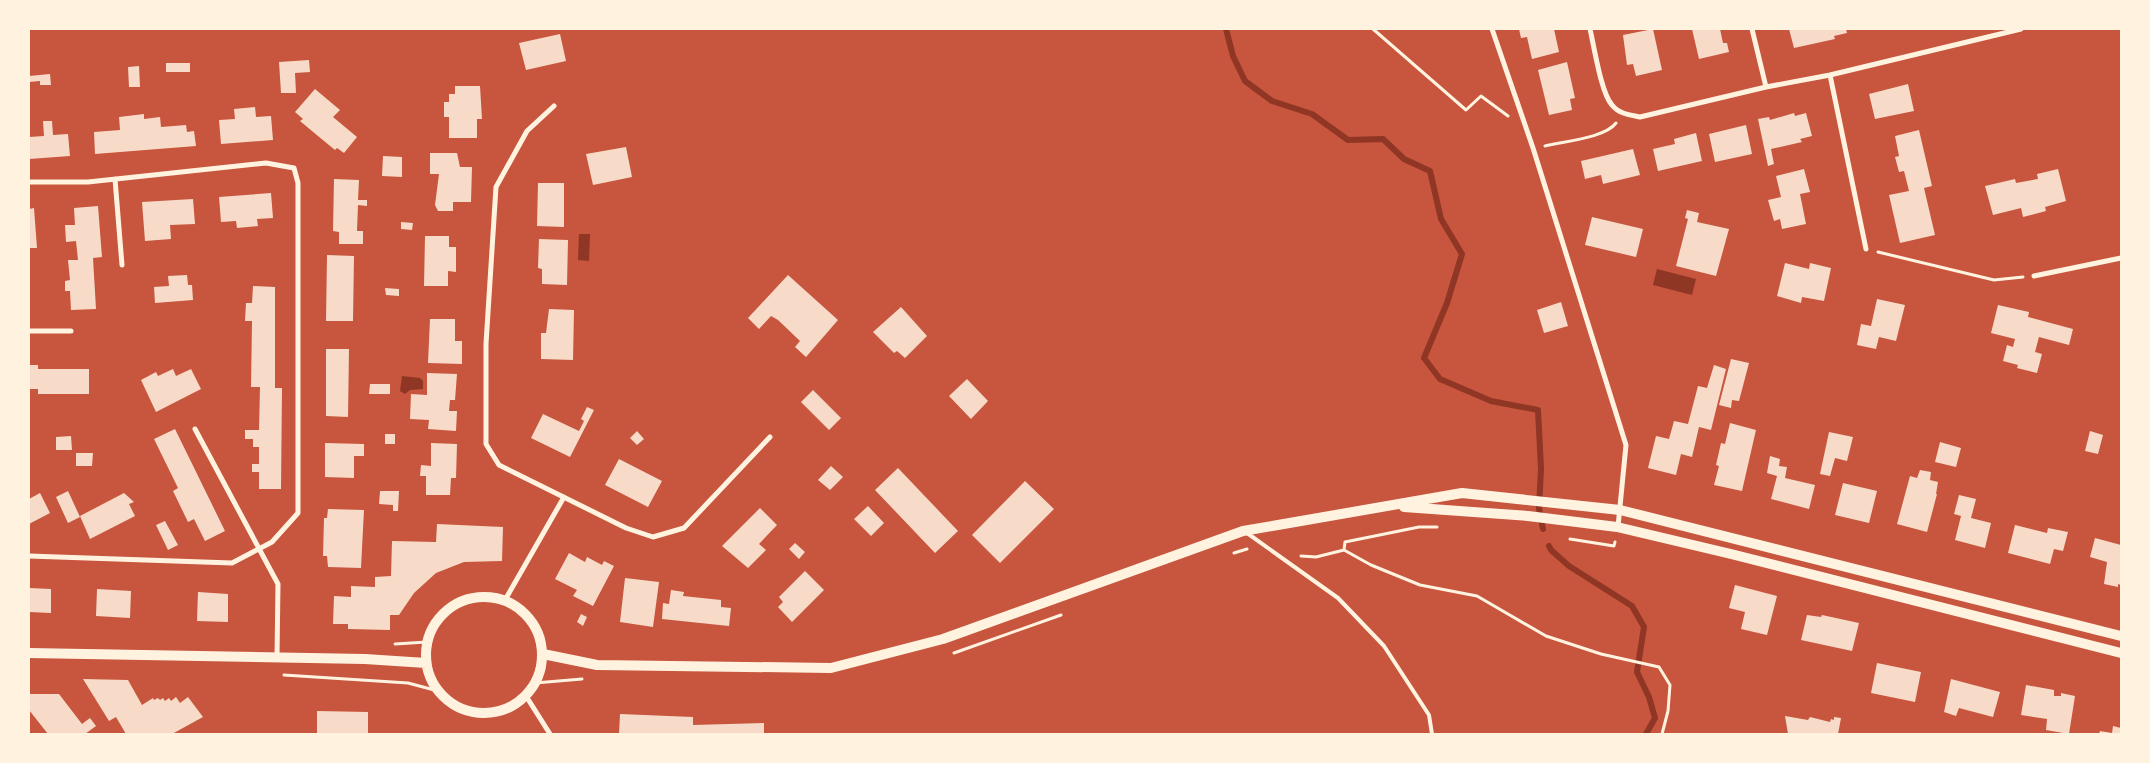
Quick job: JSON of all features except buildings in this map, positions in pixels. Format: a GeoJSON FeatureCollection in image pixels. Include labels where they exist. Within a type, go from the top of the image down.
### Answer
{"type":"FeatureCollection","features":[{"type":"Feature","properties":{"kind":"main road"},"geometry":{"type":"LineString","coordinates":[[542,654],[598,665],[831,668],[943,639],[1243,531],[1462,493],[1620,510],[2121,636]]}},
{"type":"Feature","properties":{"kind":"main road"},"geometry":{"type":"LineString","coordinates":[[1388,506],[1528,516],[1618,527],[2121,653]]}},
{"type":"Feature","properties":{"kind":"main road"},"geometry":{"type":"LineString","coordinates":[[486,596],[505,600],[520,609],[532,622],[540,637],[542,654],[541,669],[535,683],[526,696],[511,707],[493,713],[475,713],[457,707],[431,681],[426,663],[427,642],[434,624],[448,609],[465,599],[486,596]]}},
{"type":"Feature","properties":{"kind":"main road"},"geometry":{"type":"LineString","coordinates":[[29,653],[277,657],[426,663]]}},
{"type":"Feature","properties":{"kind":"street"},"geometry":{"type":"LineString","coordinates":[[1492,29],[1526,129],[1626,445],[1618,527]]}},
{"type":"Feature","properties":{"kind":"street"},"geometry":{"type":"LineString","coordinates":[[1590,29],[1605,91],[1612,105],[1623,114],[1640,117],[1766,87],[1830,75],[2021,29]]}},
{"type":"Feature","properties":{"kind":"street"},"geometry":{"type":"LineString","coordinates":[[1752,29],[1766,87]]}},
{"type":"Feature","properties":{"kind":"street"},"geometry":{"type":"LineString","coordinates":[[1830,75],[1866,249]]}},
{"type":"Feature","properties":{"kind":"street"},"geometry":{"type":"LineString","coordinates":[[554,106],[527,131],[496,187],[486,344],[486,444],[499,465],[626,528],[653,537],[684,528],[770,437]]}},
{"type":"Feature","properties":{"kind":"street"},"geometry":{"type":"LineString","coordinates":[[29,182],[88,182],[266,163],[294,168],[298,183],[298,512],[272,542],[257,548],[232,563],[29,556]]}},
{"type":"Feature","properties":{"kind":"street"},"geometry":{"type":"LineString","coordinates":[[115,179],[122,265]]}},
{"type":"Feature","properties":{"kind":"street"},"geometry":{"type":"LineString","coordinates":[[2034,276],[2121,258]]}},
{"type":"Feature","properties":{"kind":"street"},"geometry":{"type":"LineString","coordinates":[[29,331],[71,331]]}},
{"type":"Feature","properties":{"kind":"street"},"geometry":{"type":"LineString","coordinates":[[195,429],[257,548],[278,584],[277,657]]}},
{"type":"Feature","properties":{"kind":"street"},"geometry":{"type":"LineString","coordinates":[[505,600],[564,497]]}},
{"type":"Feature","properties":{"kind":"street"},"geometry":{"type":"LineString","coordinates":[[526,696],[550,734]]}},
{"type":"Feature","properties":{"kind":"lane"},"geometry":{"type":"LineString","coordinates":[[1243,531],[1338,598],[1384,646],[1429,715],[1432,734]]}},
{"type":"Feature","properties":{"kind":"path"},"geometry":{"type":"LineString","coordinates":[[1374,29],[1466,110],[1481,96],[1526,129]]}},
{"type":"Feature","properties":{"kind":"path"},"geometry":{"type":"LineString","coordinates":[[1532,148],[1602,133],[1611,129],[1623,114]]}},
{"type":"Feature","properties":{"kind":"path"},"geometry":{"type":"LineString","coordinates":[[1866,249],[1994,280],[2034,276]]}},
{"type":"Feature","properties":{"kind":"path"},"geometry":{"type":"LineString","coordinates":[[1344,550],[1345,542],[1419,527],[1447,527]]}},
{"type":"Feature","properties":{"kind":"path"},"geometry":{"type":"LineString","coordinates":[[1567,538],[1614,546],[1618,527]]}},
{"type":"Feature","properties":{"kind":"path"},"geometry":{"type":"LineString","coordinates":[[1277,555],[1316,557],[1344,550],[1371,565],[1420,585],[1477,596],[1546,636],[1600,654],[1659,667],[1670,685],[1668,711],[1662,734]]}},
{"type":"Feature","properties":{"kind":"path"},"geometry":{"type":"LineString","coordinates":[[281,675],[408,683],[438,690]]}},
{"type":"Feature","properties":{"kind":"shaded area"},"geometry":{"type":"Polygon","coordinates":[[[579,234],[590,234],[589,261],[578,260],[579,234]]]}},
{"type":"Feature","properties":{"kind":"shaded area"},"geometry":{"type":"Polygon","coordinates":[[[1657,269],[1696,279],[1692,295],[1653,285],[1657,269]]]}},
{"type":"Feature","properties":{"kind":"shaded area"},"geometry":{"type":"Polygon","coordinates":[[[402,376],[420,378],[423,381],[423,389],[410,390],[405,394],[400,391],[402,376]]]}},
{"type":"Feature","properties":{"kind":"waterway"},"geometry":{"type":"LineString","coordinates":[[1226,29],[1233,56],[1245,81],[1272,101],[1312,114],[1348,140],[1383,139],[1404,159],[1430,171],[1441,219],[1462,254],[1447,303],[1424,358],[1440,379],[1491,401],[1538,410],[1541,469],[1539,508],[1543,529]]}},
{"type":"Feature","properties":{"kind":"waterway"},"geometry":{"type":"LineString","coordinates":[[1549,546],[1569,566],[1632,606],[1644,627],[1637,672],[1649,697],[1655,718],[1646,734]]}}]}
